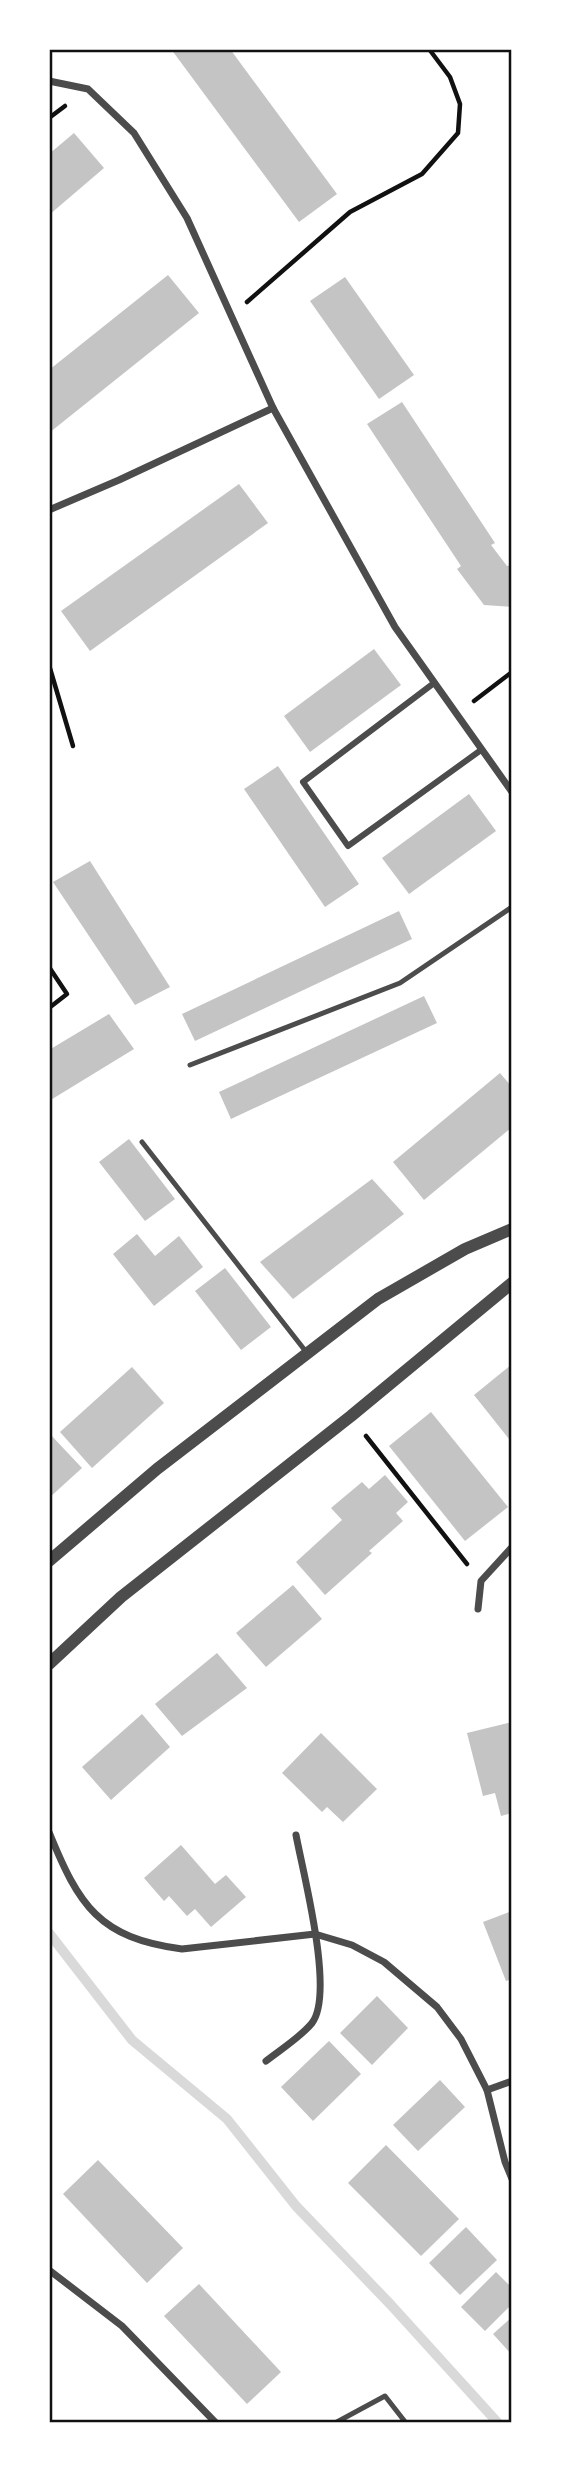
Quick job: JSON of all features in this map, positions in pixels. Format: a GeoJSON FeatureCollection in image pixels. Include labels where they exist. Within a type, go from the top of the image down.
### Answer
{"type":"FeatureCollection","features":[{"type":"Feature","properties":{"kind":"street"},"geometry":{"type":"LineString","coordinates":[[49,81],[88,89],[134,133],[187,218],[273,408],[395,627],[512,792]]}},
{"type":"Feature","properties":{"kind":"street"},"geometry":{"type":"LineString","coordinates":[[49,510],[273,408]]}},
{"type":"Feature","properties":{"kind":"street"},"geometry":{"type":"LineString","coordinates":[[434,683],[303,782],[348,846],[481,750]]}},
{"type":"Feature","properties":{"kind":"street"},"geometry":{"type":"LineString","coordinates":[[49,1561],[157,1469],[378,1299],[465,1248],[512,1229]]}},
{"type":"Feature","properties":{"kind":"street"},"geometry":{"type":"LineString","coordinates":[[49,1664],[121,1597],[351,1416],[512,1283]]}},
{"type":"Feature","properties":{"kind":"street"},"geometry":{"type":"LineString","coordinates":[[478,1609],[481,1581],[512,1546]]}},
{"type":"Feature","properties":{"kind":"street"},"geometry":{"type":"LineString","coordinates":[[49,1832],[88,1909],[108,1925],[132,1937],[161,1947],[182,1950],[315,1934],[352,1945],[384,1962],[437,2007],[461,2039],[487,2090],[505,2162],[512,2179]]}},
{"type":"Feature","properties":{"kind":"street"},"geometry":{"type":"LineString","coordinates":[[266,2062],[313,2022],[321,1996],[315,1934],[296,1835]]}},
{"type":"Feature","properties":{"kind":"street"},"geometry":{"type":"LineString","coordinates":[[487,2090],[512,2081]]}},
{"type":"Feature","properties":{"kind":"street"},"geometry":{"type":"LineString","coordinates":[[49,2270],[122,2326],[193,2396],[216,2423]]}},
{"type":"Feature","properties":{"kind":"lane"},"geometry":{"type":"LineString","coordinates":[[190,1065],[400,983],[512,907]]}},
{"type":"Feature","properties":{"kind":"lane"},"geometry":{"type":"LineString","coordinates":[[142,1142],[307,1353]]}},
{"type":"Feature","properties":{"kind":"lane"},"geometry":{"type":"LineString","coordinates":[[335,2423],[385,2396],[406,2423]]}},
{"type":"Feature","properties":{"kind":"path"},"geometry":{"type":"LineString","coordinates":[[230,316],[350,212],[422,174],[458,133],[460,104],[450,77],[429,49]]}},
{"type":"Feature","properties":{"kind":"path"},"geometry":{"type":"LineString","coordinates":[[49,665],[73,746]]}},
{"type":"Feature","properties":{"kind":"path"},"geometry":{"type":"LineString","coordinates":[[456,715],[512,672]]}},
{"type":"Feature","properties":{"kind":"path"},"geometry":{"type":"LineString","coordinates":[[49,967],[67,994],[49,1008]]}},
{"type":"Feature","properties":{"kind":"path"},"geometry":{"type":"LineString","coordinates":[[351,1416],[481,1581]]}},
{"type":"Feature","properties":{"kind":"building"},"geometry":{"type":"Polygon","coordinates":[[[171,49],[230,49],[337,194],[299,222],[171,49]]]}},
{"type":"Feature","properties":{"kind":"building"},"geometry":{"type":"Polygon","coordinates":[[[74,133],[104,168],[49,215],[49,154],[74,133]]]}},
{"type":"Feature","properties":{"kind":"building"},"geometry":{"type":"Polygon","coordinates":[[[168,275],[199,313],[49,433],[49,370],[168,275]]]}},
{"type":"Feature","properties":{"kind":"building"},"geometry":{"type":"Polygon","coordinates":[[[345,277],[414,375],[379,399],[310,301],[345,277]]]}},
{"type":"Feature","properties":{"kind":"building"},"geometry":{"type":"Polygon","coordinates":[[[402,402],[495,543],[491,545],[507,566],[512,565],[512,607],[484,605],[457,569],[461,566],[367,424],[402,402]]]}},
{"type":"Feature","properties":{"kind":"building"},"geometry":{"type":"Polygon","coordinates":[[[239,484],[268,523],[90,651],[61,611],[239,484]]]}},
{"type":"Feature","properties":{"kind":"building"},"geometry":{"type":"Polygon","coordinates":[[[374,649],[401,685],[310,752],[284,716],[374,649]]]}},
{"type":"Feature","properties":{"kind":"building"},"geometry":{"type":"Polygon","coordinates":[[[278,766],[359,884],[325,907],[244,789],[278,766]]]}},
{"type":"Feature","properties":{"kind":"building"},"geometry":{"type":"Polygon","coordinates":[[[469,794],[496,831],[409,894],[382,858],[469,794]]]}},
{"type":"Feature","properties":{"kind":"building"},"geometry":{"type":"Polygon","coordinates":[[[90,861],[170,987],[135,1005],[53,882],[90,861]]]}},
{"type":"Feature","properties":{"kind":"building"},"geometry":{"type":"Polygon","coordinates":[[[399,911],[412,939],[195,1041],[182,1014],[399,911]]]}},
{"type":"Feature","properties":{"kind":"building"},"geometry":{"type":"Polygon","coordinates":[[[424,996],[437,1023],[231,1119],[219,1092],[424,996]]]}},
{"type":"Feature","properties":{"kind":"building"},"geometry":{"type":"Polygon","coordinates":[[[109,1014],[134,1049],[49,1101],[49,1050],[109,1014]]]}},
{"type":"Feature","properties":{"kind":"building"},"geometry":{"type":"Polygon","coordinates":[[[500,1073],[512,1087],[512,1127],[424,1200],[393,1162],[500,1073]]]}},
{"type":"Feature","properties":{"kind":"building"},"geometry":{"type":"Polygon","coordinates":[[[129,1139],[175,1199],[145,1221],[99,1162],[129,1139]]]}},
{"type":"Feature","properties":{"kind":"building"},"geometry":{"type":"Polygon","coordinates":[[[372,1179],[404,1214],[293,1299],[260,1262],[372,1179]]]}},
{"type":"Feature","properties":{"kind":"building"},"geometry":{"type":"Polygon","coordinates":[[[137,1234],[155,1256],[179,1236],[203,1267],[154,1306],[113,1254],[137,1234]]]}},
{"type":"Feature","properties":{"kind":"building"},"geometry":{"type":"Polygon","coordinates":[[[225,1268],[271,1327],[241,1350],[195,1291],[225,1268]]]}},
{"type":"Feature","properties":{"kind":"building"},"geometry":{"type":"Polygon","coordinates":[[[512,1364],[512,1436],[509,1439],[474,1395],[512,1364]]]}},
{"type":"Feature","properties":{"kind":"building"},"geometry":{"type":"Polygon","coordinates":[[[132,1367],[164,1403],[92,1468],[60,1432],[132,1367]]]}},
{"type":"Feature","properties":{"kind":"building"},"geometry":{"type":"Polygon","coordinates":[[[431,1412],[508,1507],[465,1541],[389,1446],[431,1412]]]}},
{"type":"Feature","properties":{"kind":"building"},"geometry":{"type":"Polygon","coordinates":[[[49,1433],[82,1468],[49,1498],[49,1433]]]}},
{"type":"Feature","properties":{"kind":"building"},"geometry":{"type":"Polygon","coordinates":[[[385,1475],[408,1502],[396,1513],[403,1521],[325,1595],[296,1562],[342,1520],[331,1508],[362,1482],[369,1489],[385,1475]]]}},
{"type":"Feature","properties":{"kind":"building"},"geometry":{"type":"Polygon","coordinates":[[[293,1585],[322,1619],[266,1667],[236,1633],[293,1585]]]}},
{"type":"Feature","properties":{"kind":"building"},"geometry":{"type":"Polygon","coordinates":[[[217,1653],[247,1688],[182,1736],[155,1704],[217,1653]]]}},
{"type":"Feature","properties":{"kind":"building"},"geometry":{"type":"Polygon","coordinates":[[[142,1714],[170,1747],[111,1800],[82,1767],[142,1714]]]}},
{"type":"Feature","properties":{"kind":"building"},"geometry":{"type":"Polygon","coordinates":[[[512,1722],[512,1813],[501,1816],[495,1793],[483,1796],[467,1733],[512,1722]]]}},
{"type":"Feature","properties":{"kind":"building"},"geometry":{"type":"Polygon","coordinates":[[[321,1733],[377,1789],[343,1822],[327,1807],[322,1812],[282,1773],[321,1733]]]}},
{"type":"Feature","properties":{"kind":"building"},"geometry":{"type":"Polygon","coordinates":[[[181,1845],[215,1884],[226,1875],[246,1897],[211,1927],[195,1909],[187,1916],[169,1896],[164,1901],[144,1878],[181,1845]]]}},
{"type":"Feature","properties":{"kind":"building"},"geometry":{"type":"Polygon","coordinates":[[[512,1911],[512,1979],[506,1981],[483,1922],[512,1911]]]}},
{"type":"Feature","properties":{"kind":"building"},"geometry":{"type":"Polygon","coordinates":[[[377,1996],[408,2028],[372,2065],[340,2033],[377,1996]]]}},
{"type":"Feature","properties":{"kind":"building"},"geometry":{"type":"Polygon","coordinates":[[[329,2041],[361,2074],[313,2121],[281,2087],[329,2041]]]}},
{"type":"Feature","properties":{"kind":"building"},"geometry":{"type":"Polygon","coordinates":[[[440,2080],[465,2107],[418,2151],[393,2125],[440,2080]]]}},
{"type":"Feature","properties":{"kind":"building"},"geometry":{"type":"Polygon","coordinates":[[[386,2145],[459,2219],[421,2256],[348,2183],[386,2145]]]}},
{"type":"Feature","properties":{"kind":"building"},"geometry":{"type":"Polygon","coordinates":[[[98,2160],[183,2248],[147,2283],[63,2194],[98,2160]]]}},
{"type":"Feature","properties":{"kind":"building"},"geometry":{"type":"Polygon","coordinates":[[[466,2227],[497,2260],[460,2295],[429,2263],[466,2227]]]}},
{"type":"Feature","properties":{"kind":"building"},"geometry":{"type":"Polygon","coordinates":[[[496,2272],[512,2288],[512,2304],[485,2331],[461,2307],[496,2272]]]}},
{"type":"Feature","properties":{"kind":"building"},"geometry":{"type":"Polygon","coordinates":[[[199,2284],[281,2372],[247,2404],[164,2316],[199,2284]]]}},
{"type":"Feature","properties":{"kind":"building"},"geometry":{"type":"Polygon","coordinates":[[[512,2317],[512,2355],[493,2334],[512,2317]]]}},
{"type":"Feature","properties":{"kind":"waterway"},"geometry":{"type":"LineString","coordinates":[[49,1933],[132,2040],[227,2119],[296,2206],[498,2423]]}}]}
